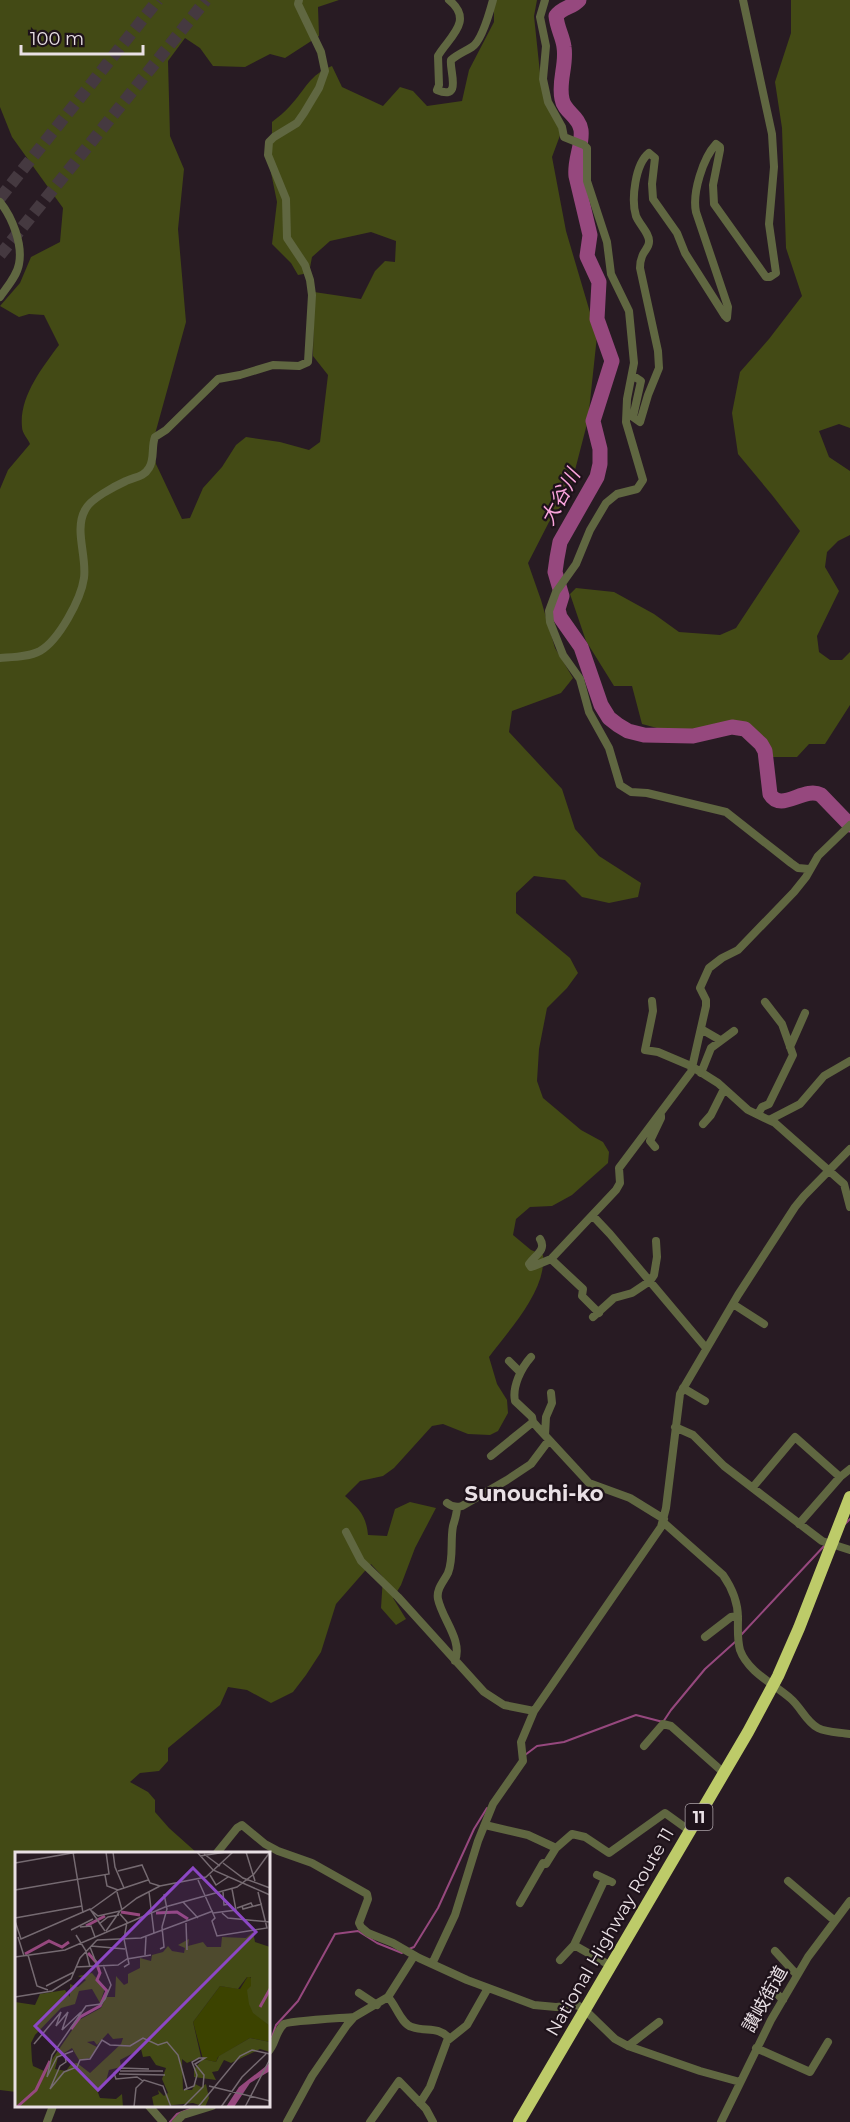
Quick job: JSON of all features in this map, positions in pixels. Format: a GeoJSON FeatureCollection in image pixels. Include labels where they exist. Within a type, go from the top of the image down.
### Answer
{"type":"FeatureCollection","features":[{"type":"Feature","properties":{"kind":"highway","name":"National Highway Route 11"},"geometry":{"type":"LineString","coordinates":[[519,2122],[690,1832],[773,1685],[799,1628],[850,1497]]}},
{"type":"Feature","properties":{"kind":"street"},"geometry":{"type":"LineString","coordinates":[[0,658],[33,654],[54,640],[74,604],[84,577],[80,527],[85,510],[96,498],[148,470],[151,466],[155,437],[166,430],[218,379],[273,365],[299,366],[308,362],[312,295],[310,280],[305,265],[287,238],[286,199],[268,155],[269,142],[274,136],[291,127],[304,113],[326,71],[321,52],[298,4],[299,0]]}},
{"type":"Feature","properties":{"kind":"street"},"geometry":{"type":"LineString","coordinates":[[449,0],[458,9],[460,21],[455,35],[438,56],[439,85],[437,90],[440,92],[449,91],[453,87],[455,80],[451,70],[452,60],[477,42],[493,0]]}},
{"type":"Feature","properties":{"kind":"street"},"geometry":{"type":"LineString","coordinates":[[545,0],[540,17],[546,46],[543,79],[546,91],[564,137],[586,148],[587,180],[607,242],[612,274],[628,311],[634,363],[627,399],[626,422],[643,480],[637,489],[612,497],[599,512],[576,564],[556,592],[549,611],[550,622],[563,655],[576,671],[583,685],[589,712],[609,748],[620,785],[631,792],[647,793],[726,812],[798,868],[809,869]]}},
{"type":"Feature","properties":{"kind":"street"},"geometry":{"type":"LineString","coordinates":[[632,375],[640,381],[633,417],[640,422],[659,368],[658,351],[640,268],[640,258],[649,245],[648,238],[636,217],[634,206],[636,180],[642,160],[646,155],[649,153],[655,158],[653,199],[676,233],[684,253],[727,318],[728,308],[695,205],[696,190],[701,174],[716,144],[720,150],[713,185],[714,204],[766,277],[776,273],[769,224],[774,167],[772,134],[743,0]]}},
{"type":"Feature","properties":{"kind":"street"},"geometry":{"type":"LineString","coordinates":[[0,202],[9,214],[20,252],[20,265],[0,297]]}},
{"type":"Feature","properties":{"kind":"street"},"geometry":{"type":"LineString","coordinates":[[540,1239],[542,1250],[529,1264],[531,1267],[551,1259],[616,1190],[620,1183],[620,1168],[691,1072],[706,1000],[700,988],[709,968],[738,950],[794,892],[818,856],[849,828]]}},
{"type":"Feature","properties":{"kind":"street"},"geometry":{"type":"LineString","coordinates":[[652,1001],[653,1011],[645,1050],[658,1052],[692,1066],[748,1110],[769,1120],[788,1134],[844,1184],[850,1206]]}},
{"type":"Feature","properties":{"kind":"street"},"geometry":{"type":"LineString","coordinates":[[758,1114],[762,1107],[769,1104],[793,1055],[782,1024],[765,1002]]}},
{"type":"Feature","properties":{"kind":"street"},"geometry":{"type":"LineString","coordinates":[[790,1047],[805,1013]]}},
{"type":"Feature","properties":{"kind":"street"},"geometry":{"type":"LineString","coordinates":[[701,1029],[720,1040]]}},
{"type":"Feature","properties":{"kind":"street"},"geometry":{"type":"LineString","coordinates":[[701,1073],[711,1048],[734,1031]]}},
{"type":"Feature","properties":{"kind":"street"},"geometry":{"type":"LineString","coordinates":[[769,1120],[800,1104],[824,1076],[850,1061]]}},
{"type":"Feature","properties":{"kind":"street"},"geometry":{"type":"LineString","coordinates":[[703,1124],[711,1115],[724,1089]]}},
{"type":"Feature","properties":{"kind":"street"},"geometry":{"type":"LineString","coordinates":[[655,1147],[650,1141],[661,1118],[660,1114]]}},
{"type":"Feature","properties":{"kind":"street"},"geometry":{"type":"LineString","coordinates":[[432,1964],[455,1915],[493,1804],[524,1761],[521,1742],[534,1711],[663,1521],[676,1410],[683,1388],[795,1207],[850,1149]]}},
{"type":"Feature","properties":{"kind":"street"},"geometry":{"type":"LineString","coordinates":[[593,1216],[706,1348]]}},
{"type":"Feature","properties":{"kind":"street"},"geometry":{"type":"LineString","coordinates":[[551,1259],[583,1289],[582,1296],[596,1315],[614,1298],[632,1293],[650,1281],[654,1275],[657,1257],[656,1241]]}},
{"type":"Feature","properties":{"kind":"street"},"geometry":{"type":"LineString","coordinates":[[733,1304],[764,1324]]}},
{"type":"Feature","properties":{"kind":"street"},"geometry":{"type":"LineString","coordinates":[[531,1357],[520,1372],[513,1397],[532,1417],[533,1422],[589,1483],[630,1498],[663,1521],[723,1575],[734,1596],[741,1651],[756,1671],[790,1698],[816,1727],[850,1734]]}},
{"type":"Feature","properties":{"kind":"street"},"geometry":{"type":"LineString","coordinates":[[509,1361],[520,1372]]}},
{"type":"Feature","properties":{"kind":"street"},"geometry":{"type":"LineString","coordinates":[[683,1388],[705,1401]]}},
{"type":"Feature","properties":{"kind":"street"},"geometry":{"type":"LineString","coordinates":[[447,1503],[457,1507],[487,1492],[531,1464],[547,1438],[546,1417],[552,1403],[551,1393]]}},
{"type":"Feature","properties":{"kind":"street"},"geometry":{"type":"LineString","coordinates":[[491,1456],[533,1422]]}},
{"type":"Feature","properties":{"kind":"street"},"geometry":{"type":"LineString","coordinates":[[675,1427],[693,1435],[724,1466],[822,1541],[850,1550]]}},
{"type":"Feature","properties":{"kind":"street"},"geometry":{"type":"LineString","coordinates":[[753,1487],[795,1437],[840,1477]]}},
{"type":"Feature","properties":{"kind":"street"},"geometry":{"type":"LineString","coordinates":[[800,1524],[840,1477],[850,1469]]}},
{"type":"Feature","properties":{"kind":"street"},"geometry":{"type":"LineString","coordinates":[[455,1661],[457,1648],[438,1598],[438,1590],[450,1564],[457,1507]]}},
{"type":"Feature","properties":{"kind":"street"},"geometry":{"type":"LineString","coordinates":[[346,1532],[361,1561],[398,1597],[472,1681],[504,1705],[534,1711]]}},
{"type":"Feature","properties":{"kind":"street"},"geometry":{"type":"LineString","coordinates":[[705,1637],[731,1617],[738,1616]]}},
{"type":"Feature","properties":{"kind":"street"},"geometry":{"type":"LineString","coordinates":[[644,1746],[663,1724],[671,1726],[724,1773]]}},
{"type":"Feature","properties":{"kind":"street"},"geometry":{"type":"LineString","coordinates":[[520,1903],[543,1863],[546,1864],[556,1848],[572,1834],[578,1834],[609,1852],[665,1813],[690,1832]]}},
{"type":"Feature","properties":{"kind":"street"},"geometry":{"type":"LineString","coordinates":[[485,1825],[528,1834],[556,1848]]}},
{"type":"Feature","properties":{"kind":"street"},"geometry":{"type":"LineString","coordinates":[[218,1852],[237,1828],[242,1826],[265,1844],[312,1863],[367,1894],[368,1899],[359,1923],[361,1927],[414,1956],[488,1989],[534,2005],[556,2007],[577,2005],[615,2039],[628,2046],[740,2082]]}},
{"type":"Feature","properties":{"kind":"street"},"geometry":{"type":"LineString","coordinates":[[559,1959],[574,1945],[584,1913],[605,1879]]}},
{"type":"Feature","properties":{"kind":"street"},"geometry":{"type":"LineString","coordinates":[[788,1881],[835,1921]]}},
{"type":"Feature","properties":{"kind":"street","name":"讃岐街道"},"geometry":{"type":"LineString","coordinates":[[721,2122],[756,2048],[808,1957],[850,1901]]}},
{"type":"Feature","properties":{"kind":"street"},"geometry":{"type":"LineString","coordinates":[[574,1945],[611,1966]]}},
{"type":"Feature","properties":{"kind":"street"},"geometry":{"type":"LineString","coordinates":[[775,1951],[797,1976]]}},
{"type":"Feature","properties":{"kind":"street"},"geometry":{"type":"LineString","coordinates":[[270,2050],[279,2030],[288,2022],[354,2017],[376,2005],[388,1997],[414,1956]]}},
{"type":"Feature","properties":{"kind":"street"},"geometry":{"type":"LineString","coordinates":[[420,2103],[430,2087],[449,2038],[467,2025],[488,1989]]}},
{"type":"Feature","properties":{"kind":"street"},"geometry":{"type":"LineString","coordinates":[[773,1990],[783,2000]]}},
{"type":"Feature","properties":{"kind":"street"},"geometry":{"type":"LineString","coordinates":[[359,1994],[376,2005]]}},
{"type":"Feature","properties":{"kind":"street"},"geometry":{"type":"LineString","coordinates":[[388,1997],[411,2027],[433,2029],[449,2038]]}},
{"type":"Feature","properties":{"kind":"street"},"geometry":{"type":"LineString","coordinates":[[287,2122],[312,2076],[354,2017]]}},
{"type":"Feature","properties":{"kind":"street"},"geometry":{"type":"LineString","coordinates":[[628,2046],[659,2022]]}},
{"type":"Feature","properties":{"kind":"street"},"geometry":{"type":"LineString","coordinates":[[756,2048],[810,2072],[828,2042]]}},
{"type":"Feature","properties":{"kind":"street"},"geometry":{"type":"LineString","coordinates":[[370,2122],[399,2081],[420,2103],[433,2122]]}},
{"type":"Feature","properties":{"kind":"street"},"geometry":{"type":"LineString","coordinates":[[47,2122],[53,2107]]}},
{"type":"Feature","properties":{"kind":"street"},"geometry":{"type":"LineString","coordinates":[[150,2107],[163,2122]]}},
{"type":"Feature","properties":{"kind":"street"},"geometry":{"type":"LineString","coordinates":[[176,2122],[183,2115],[209,2107]]}},
{"type":"Feature","properties":{"kind":"green space"},"geometry":{"type":"Polygon","coordinates":[[[0,0],[339,0],[318,7],[319,36],[285,58],[270,54],[245,67],[213,66],[200,48],[185,38],[168,61],[170,136],[184,169],[178,229],[186,322],[152,445],[156,464],[182,519],[190,518],[203,488],[222,467],[236,445],[246,437],[280,442],[309,450],[320,442],[328,375],[313,356],[314,292],[361,299],[375,271],[385,261],[395,262],[396,241],[371,232],[330,241],[312,257],[309,273],[298,275],[291,263],[272,244],[277,202],[267,153],[272,139],[272,122],[288,108],[313,78],[332,66],[342,87],[383,106],[400,87],[413,91],[427,106],[462,101],[469,70],[494,22],[494,0],[537,0],[534,16],[540,73],[562,130],[552,157],[566,231],[597,336],[588,420],[568,497],[549,522],[528,563],[555,648],[573,678],[561,693],[512,711],[509,732],[562,789],[575,829],[599,856],[641,883],[638,897],[609,903],[582,897],[565,880],[534,876],[516,893],[516,913],[570,958],[578,973],[547,1008],[539,1049],[537,1081],[543,1098],[581,1130],[603,1142],[609,1152],[608,1163],[572,1195],[552,1206],[530,1207],[516,1219],[513,1235],[531,1250],[543,1255],[543,1268],[533,1296],[489,1357],[497,1384],[507,1400],[508,1413],[498,1431],[490,1435],[468,1434],[443,1424],[432,1426],[394,1468],[383,1476],[360,1481],[345,1496],[361,1513],[366,1522],[368,1535],[387,1536],[395,1509],[410,1502],[436,1508],[393,1598],[406,1619],[396,1625],[381,1608],[383,1577],[371,1564],[336,1604],[321,1652],[293,1692],[271,1703],[247,1690],[228,1687],[220,1705],[168,1748],[168,1761],[159,1771],[140,1773],[130,1782],[148,1792],[155,1800],[155,1812],[196,1852],[15,1852],[15,2092],[0,2090],[0,489],[8,470],[30,444],[22,429],[24,405],[33,383],[59,345],[44,315],[29,314],[19,317],[0,306],[20,283],[31,257],[60,242],[63,208],[12,137],[0,107],[0,0]]]}},
{"type":"Feature","properties":{"kind":"green space"},"geometry":{"type":"Polygon","coordinates":[[[791,0],[850,0],[850,428],[839,424],[819,431],[829,457],[850,471],[850,535],[838,541],[827,552],[825,567],[839,591],[817,636],[819,652],[830,660],[842,660],[850,652],[850,705],[825,744],[809,744],[797,757],[771,757],[754,730],[745,725],[736,724],[687,733],[642,724],[632,686],[614,686],[586,641],[570,594],[576,588],[614,592],[654,614],[679,632],[720,635],[736,628],[800,531],[738,454],[732,413],[740,372],[802,296],[786,248],[782,128],[775,82],[791,33],[791,0]]]}},
{"type":"Feature","properties":{"kind":"waterway","name":"大谷川"},"geometry":{"type":"LineString","coordinates":[[579,0],[556,16],[565,54],[561,92],[563,103],[580,125],[581,130],[576,176],[590,235],[587,256],[599,282],[597,319],[612,361],[593,421],[600,449],[597,477],[560,542],[555,572],[562,596],[558,609],[560,617],[581,647],[601,705],[609,718],[618,725],[628,731],[644,735],[693,736],[732,727],[745,729],[765,751],[770,794],[775,799],[780,801],[814,793],[821,795],[850,825]]}},
{"type":"Feature","properties":{"kind":"waterway"},"geometry":{"type":"LineString","coordinates":[[845,1524],[850,1519]]}},
{"type":"Feature","properties":{"kind":"waterway"},"geometry":{"type":"LineString","coordinates":[[741,1635],[825,1545]]}},
{"type":"Feature","properties":{"kind":"waterway"},"geometry":{"type":"LineString","coordinates":[[525,1755],[537,1746],[564,1742],[636,1715],[663,1722],[705,1669],[735,1642]]}},
{"type":"Feature","properties":{"kind":"waterway"},"geometry":{"type":"LineString","coordinates":[[409,1949],[414,1947],[438,1908],[474,1829],[487,1808]]}},
{"type":"Feature","properties":{"kind":"waterway"},"geometry":{"type":"LineString","coordinates":[[272,2037],[276,2025],[298,2001],[335,1934],[358,1931],[377,1943],[402,1953]]}},
{"type":"Feature","properties":{"kind":"waterway"},"geometry":{"type":"LineString","coordinates":[[170,2122],[177,2114],[195,2107]]}},
{"type":"Feature","properties":{"kind":"tunnel"},"geometry":{"type":"LineString","coordinates":[[0,198],[158,0]]}},
{"type":"Feature","properties":{"kind":"tunnel"},"geometry":{"type":"LineString","coordinates":[[0,255],[206,0]]}},
{"type":"Feature","properties":{"kind":"district","name":"Sunouchi-ko"},"geometry":{"type":"Point","coordinates":[534,1494]}}]}
